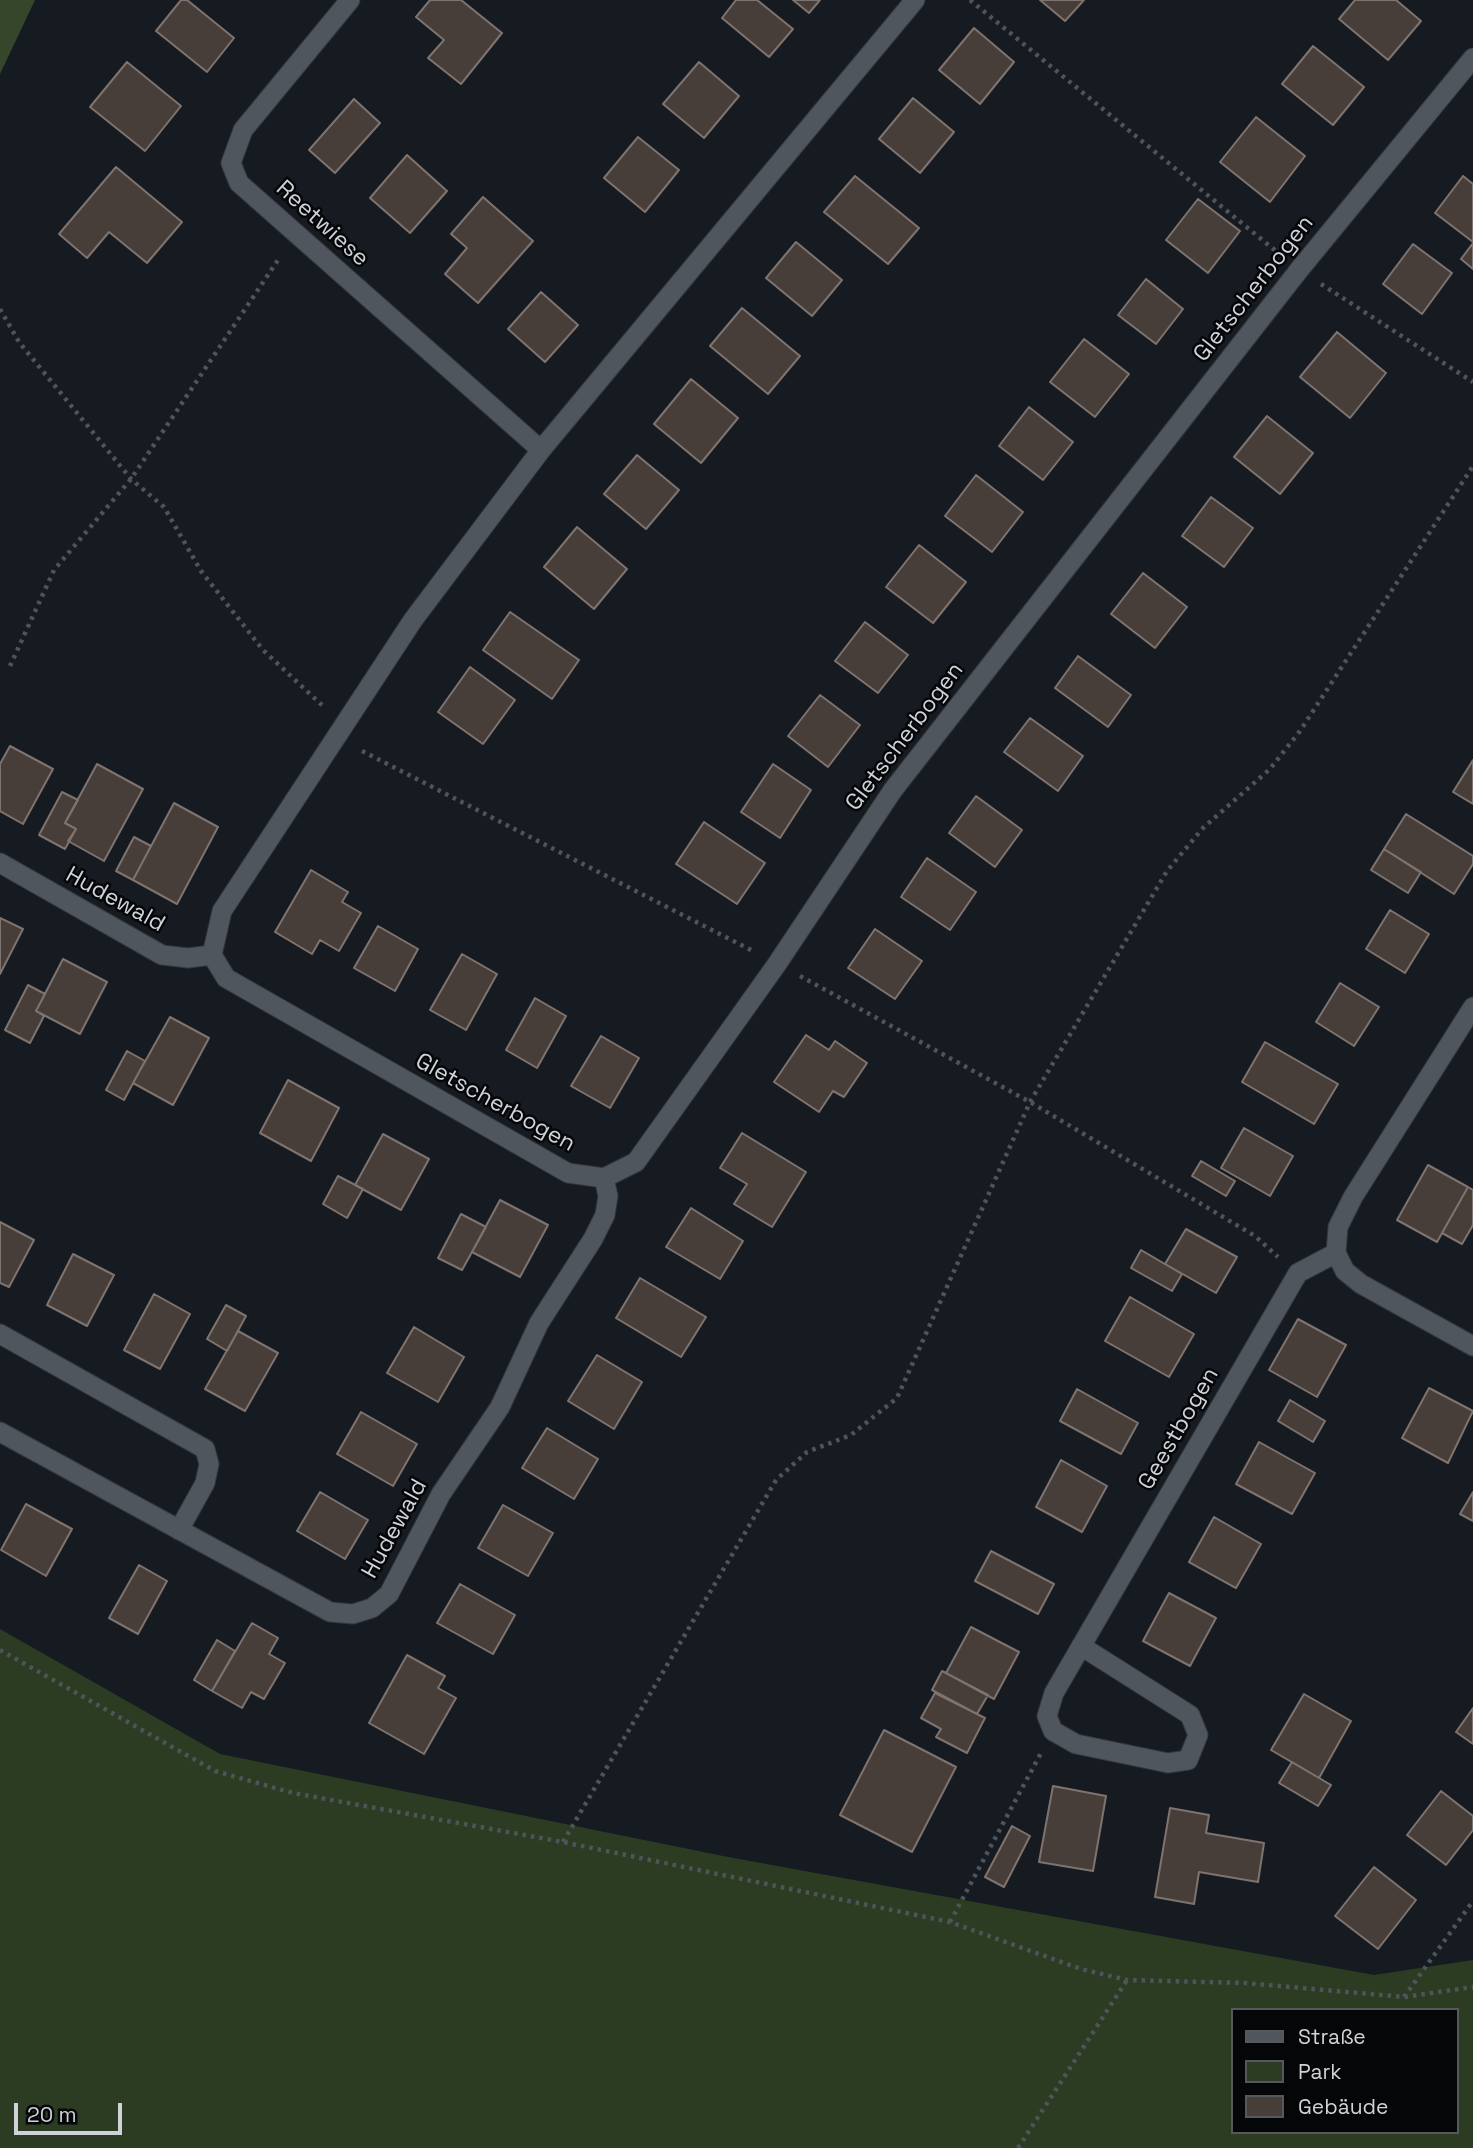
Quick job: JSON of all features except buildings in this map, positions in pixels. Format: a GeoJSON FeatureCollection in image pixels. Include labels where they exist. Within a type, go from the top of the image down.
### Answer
{"type":"FeatureCollection","features":[{"type":"Feature","properties":{"kind":"street","name":"Reetwiese"},"geometry":{"type":"LineString","coordinates":[[350,0],[243,130],[231,163],[240,183],[541,450]]}},
{"type":"Feature","properties":{"kind":"street"},"geometry":{"type":"LineString","coordinates":[[212,955],[222,911],[413,620],[541,450],[915,0]]}},
{"type":"Feature","properties":{"kind":"street","name":"Gletscherbogen"},"geometry":{"type":"LineString","coordinates":[[212,955],[226,978],[568,1174],[604,1178],[636,1162],[777,964],[892,790],[1299,270],[1473,58]]}},
{"type":"Feature","properties":{"kind":"street","name":"Hudewald"},"geometry":{"type":"LineString","coordinates":[[0,863],[162,955],[188,958],[212,955]]}},
{"type":"Feature","properties":{"kind":"street"},"geometry":{"type":"LineString","coordinates":[[1473,1007],[1353,1197],[1339,1227],[1336,1253],[1345,1271],[1361,1284],[1473,1346]]}},
{"type":"Feature","properties":{"kind":"street","name":"Hudewald"},"geometry":{"type":"LineString","coordinates":[[0,1432],[330,1612],[353,1614],[372,1608],[389,1594],[441,1494],[500,1407],[539,1323],[593,1239],[605,1215],[608,1196],[604,1178]]}},
{"type":"Feature","properties":{"kind":"street"},"geometry":{"type":"LineString","coordinates":[[1297,1273],[1336,1253]]}},
{"type":"Feature","properties":{"kind":"street","name":"Geestbogen"},"geometry":{"type":"LineString","coordinates":[[1053,1731],[1047,1716],[1054,1693],[1297,1273]]}},
{"type":"Feature","properties":{"kind":"street"},"geometry":{"type":"LineString","coordinates":[[0,1334],[205,1449],[209,1464],[205,1483],[179,1530]]}},
{"type":"Feature","properties":{"kind":"street"},"geometry":{"type":"LineString","coordinates":[[1053,1731],[1076,1744],[1168,1763],[1188,1760],[1198,1735],[1190,1715],[1081,1646]]}},
{"type":"Feature","properties":{"kind":"path"},"geometry":{"type":"LineString","coordinates":[[970,0],[1299,270],[1473,382]]}},
{"type":"Feature","properties":{"kind":"path"},"geometry":{"type":"LineString","coordinates":[[10,666],[54,570],[131,479],[296,233]]}},
{"type":"Feature","properties":{"kind":"path"},"geometry":{"type":"LineString","coordinates":[[0,309],[19,342],[131,479],[164,508],[201,571],[263,650],[339,731],[1030,1102],[1255,1237],[1297,1273]]}},
{"type":"Feature","properties":{"kind":"path"},"geometry":{"type":"LineString","coordinates":[[563,1842],[776,1480],[807,1452],[851,1435],[897,1398],[1030,1102],[1167,871],[1203,828],[1270,769],[1300,731],[1473,466]]}},
{"type":"Feature","properties":{"kind":"path"},"geometry":{"type":"LineString","coordinates":[[0,1650],[215,1771],[293,1793],[563,1842],[950,1922],[1081,1969],[1127,1980],[1245,1983],[1404,1997],[1473,1987]]}},
{"type":"Feature","properties":{"kind":"path"},"geometry":{"type":"LineString","coordinates":[[950,1922],[1053,1731]]}},
{"type":"Feature","properties":{"kind":"path"},"geometry":{"type":"LineString","coordinates":[[1404,1997],[1473,1901]]}},
{"type":"Feature","properties":{"kind":"path"},"geometry":{"type":"LineString","coordinates":[[1018,2148],[1127,1980]]}},
{"type":"Feature","properties":{"kind":"green space"},"geometry":{"type":"Polygon","coordinates":[[[0,0],[35,0],[0,74],[0,0]]]}},
{"type":"Feature","properties":{"kind":"green space"},"geometry":{"type":"Polygon","coordinates":[[[0,1629],[220,1754],[728,1857],[1374,1975],[1473,1960],[1473,2148],[0,2148],[0,1629]]]}}]}
